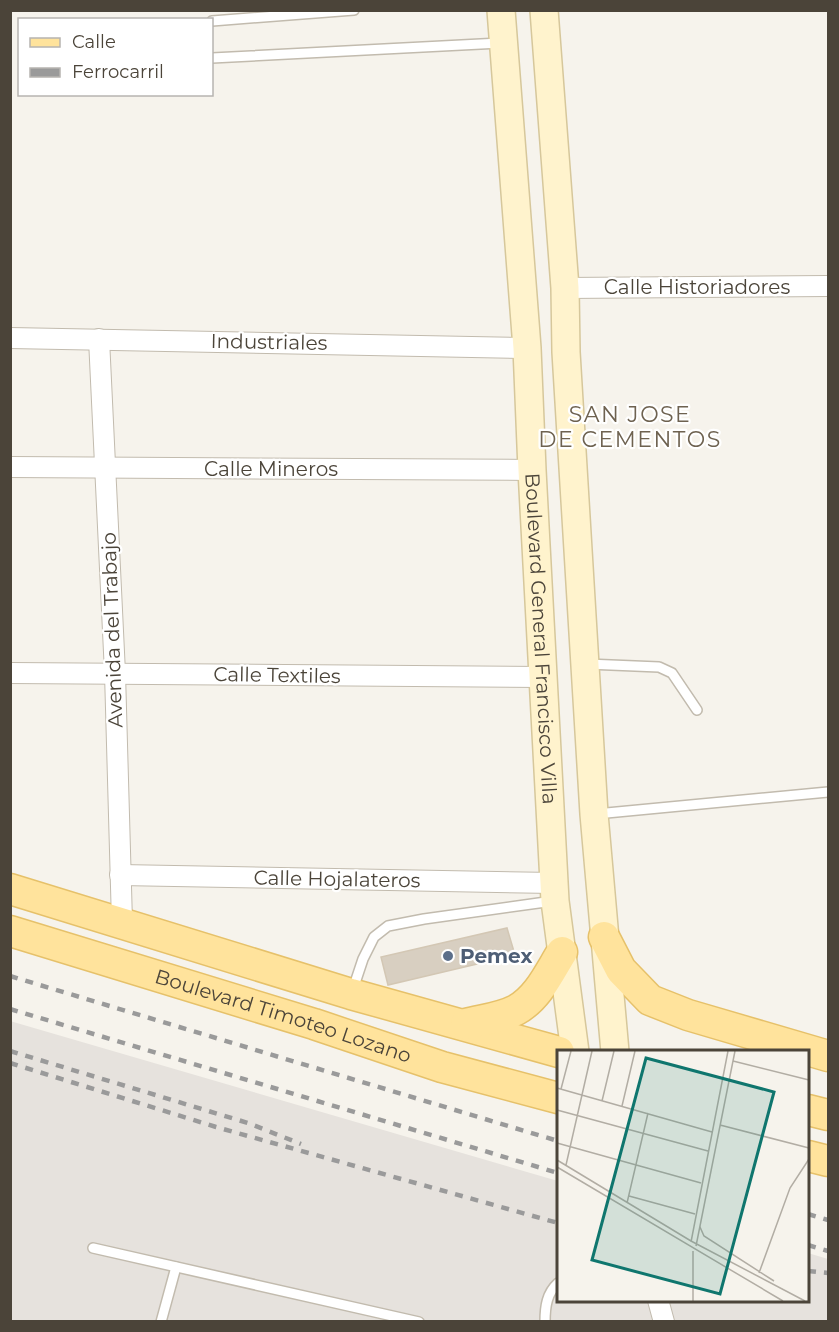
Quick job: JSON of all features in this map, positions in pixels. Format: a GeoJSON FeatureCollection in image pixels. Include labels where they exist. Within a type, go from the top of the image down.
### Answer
{"type":"FeatureCollection","features":[{"type":"Feature","properties":{"kind":"main road","name":"Boulevard General Francisco Villa"},"geometry":{"type":"LineString","coordinates":[[501,10],[527,348],[531,470],[555,892],[575,1050]]}},
{"type":"Feature","properties":{"kind":"main road","name":"Boulevard General Francisco Villa"},"geometry":{"type":"LineString","coordinates":[[543,10],[565,288],[566,352],[594,814],[615,1050]]}},
{"type":"Feature","properties":{"kind":"main road","name":"Boulevard Timoteo Lozano"},"geometry":{"type":"LineString","coordinates":[[10,889],[351,994],[466,1024],[557,1051]]}},
{"type":"Feature","properties":{"kind":"main road","name":"Boulevard Timoteo Lozano"},"geometry":{"type":"LineString","coordinates":[[10,931],[314,1024],[442,1067],[557,1098]]}},
{"type":"Feature","properties":{"kind":"main road"},"geometry":{"type":"LineString","coordinates":[[604,937],[621,970],[650,1000],[688,1015],[808,1050]]}},
{"type":"Feature","properties":{"kind":"main road"},"geometry":{"type":"LineString","coordinates":[[466,1024],[514,1012],[525,1005],[537,993],[562,952]]}},
{"type":"Feature","properties":{"kind":"main road"},"geometry":{"type":"LineString","coordinates":[[809,1050],[828,1056]]}},
{"type":"Feature","properties":{"kind":"main road"},"geometry":{"type":"LineString","coordinates":[[809,1110],[828,1115]]}},
{"type":"Feature","properties":{"kind":"main road"},"geometry":{"type":"LineString","coordinates":[[809,1156],[828,1161]]}},
{"type":"Feature","properties":{"kind":"street","name":"Calle Historiadores"},"geometry":{"type":"LineString","coordinates":[[565,288],[828,286]]}},
{"type":"Feature","properties":{"kind":"street","name":"Industriales"},"geometry":{"type":"LineString","coordinates":[[10,338],[527,348]]}},
{"type":"Feature","properties":{"kind":"street","name":"Avenida del Trabajo"},"geometry":{"type":"LineString","coordinates":[[99,339],[114,673],[122,922]]}},
{"type":"Feature","properties":{"kind":"street","name":"Calle Mineros"},"geometry":{"type":"LineString","coordinates":[[10,467],[531,470]]}},
{"type":"Feature","properties":{"kind":"street","name":"Calle Textiles"},"geometry":{"type":"LineString","coordinates":[[10,672],[543,677]]}},
{"type":"Feature","properties":{"kind":"street","name":"Calle Hojalateros"},"geometry":{"type":"LineString","coordinates":[[120,875],[555,892]]}},
{"type":"Feature","properties":{"kind":"street"},"geometry":{"type":"LineString","coordinates":[[659,1302],[664,1322]]}},
{"type":"Feature","properties":{"kind":"lane"},"geometry":{"type":"LineString","coordinates":[[213,21],[354,10]]}},
{"type":"Feature","properties":{"kind":"lane"},"geometry":{"type":"LineString","coordinates":[[213,58],[504,43]]}},
{"type":"Feature","properties":{"kind":"lane"},"geometry":{"type":"LineString","coordinates":[[585,664],[659,667],[672,673],[697,710]]}},
{"type":"Feature","properties":{"kind":"lane"},"geometry":{"type":"LineString","coordinates":[[594,814],[828,792]]}},
{"type":"Feature","properties":{"kind":"lane"},"geometry":{"type":"LineString","coordinates":[[351,994],[363,959],[374,937],[388,926],[555,892]]}},
{"type":"Feature","properties":{"kind":"lane"},"geometry":{"type":"LineString","coordinates":[[93,1248],[419,1322]]}},
{"type":"Feature","properties":{"kind":"lane"},"geometry":{"type":"LineString","coordinates":[[161,1322],[176,1267]]}},
{"type":"Feature","properties":{"kind":"lane"},"geometry":{"type":"LineString","coordinates":[[545,1322],[545,1305],[552,1288],[557,1284]]}},
{"type":"Feature","properties":{"kind":"shaded area"},"geometry":{"type":"Polygon","coordinates":[[[10,1021],[557,1181],[557,1302],[809,1302],[809,1253],[828,1259],[828,1321],[11,1321],[10,1021]]]}},
{"type":"Feature","properties":{"kind":"building","name":"Pemex"},"geometry":{"type":"Polygon","coordinates":[[[507,928],[515,955],[388,985],[381,957],[507,928]]]}},
{"type":"Feature","properties":{"kind":"railway"},"geometry":{"type":"LineString","coordinates":[[10,976],[557,1141]]}},
{"type":"Feature","properties":{"kind":"railway"},"geometry":{"type":"LineString","coordinates":[[10,1009],[557,1173]]}},
{"type":"Feature","properties":{"kind":"railway"},"geometry":{"type":"LineString","coordinates":[[10,1051],[248,1123],[301,1144]]}},
{"type":"Feature","properties":{"kind":"railway"},"geometry":{"type":"LineString","coordinates":[[10,1063],[216,1127],[557,1223]]}},
{"type":"Feature","properties":{"kind":"railway"},"geometry":{"type":"LineString","coordinates":[[809,1214],[828,1220]]}},
{"type":"Feature","properties":{"kind":"railway"},"geometry":{"type":"LineString","coordinates":[[809,1245],[828,1251]]}},
{"type":"Feature","properties":{"kind":"railway"},"geometry":{"type":"LineString","coordinates":[[809,1271],[828,1273]]}},
{"type":"Feature","properties":{"kind":"place","name":"Pemex"},"geometry":{"type":"Point","coordinates":[448,956]}},
{"type":"Feature","properties":{"kind":"district","name":"SAN JOSE DE CEMENTOS"},"geometry":{"type":"Point","coordinates":[630,426]}}]}
